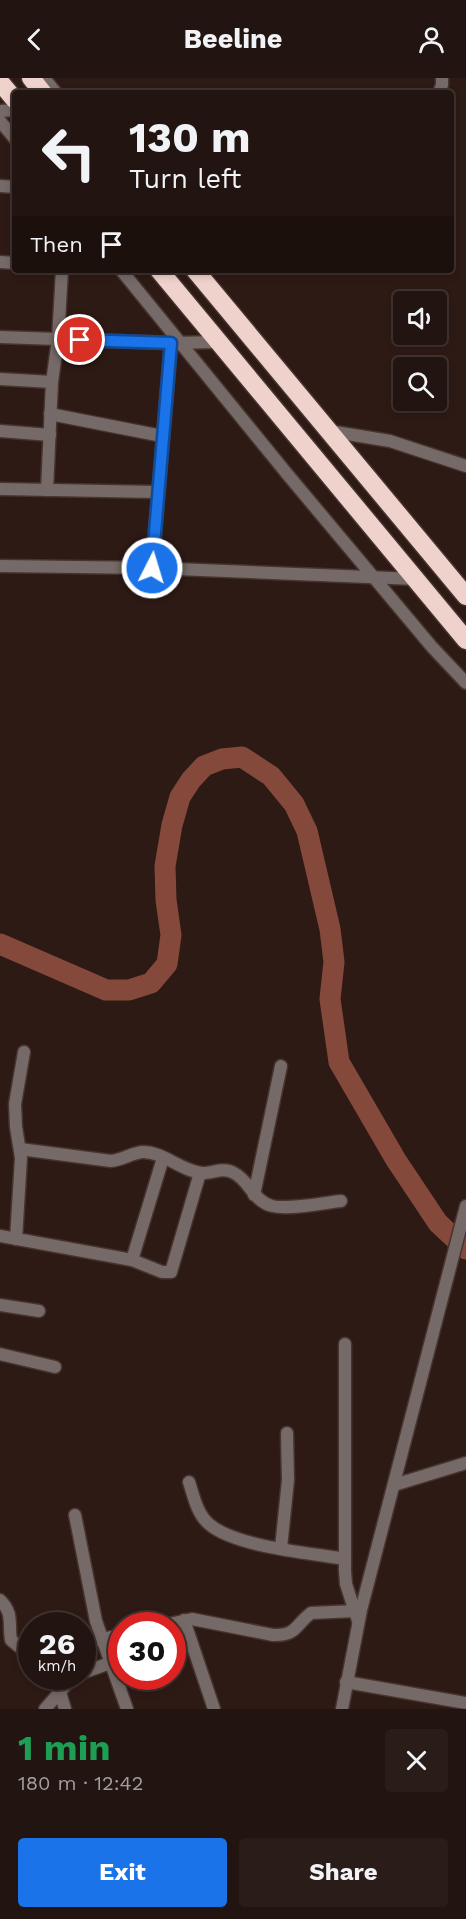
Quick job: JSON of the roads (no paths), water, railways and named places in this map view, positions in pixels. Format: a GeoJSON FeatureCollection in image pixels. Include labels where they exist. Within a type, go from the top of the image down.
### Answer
{"type":"FeatureCollection","features":[{"type":"Feature","properties":{"kind":"highway"},"geometry":{"type":"LineString","coordinates":[[31,78],[41,90]]}},
{"type":"Feature","properties":{"kind":"highway"},"geometry":{"type":"LineString","coordinates":[[0,82],[12,96]]}},
{"type":"Feature","properties":{"kind":"highway"},"geometry":{"type":"LineString","coordinates":[[161,273],[466,640]]}},
{"type":"Feature","properties":{"kind":"highway"},"geometry":{"type":"LineString","coordinates":[[198,273],[466,596]]}},
{"type":"Feature","properties":{"kind":"street"},"geometry":{"type":"LineString","coordinates":[[44,78],[54,90]]}},
{"type":"Feature","properties":{"kind":"street"},"geometry":{"type":"LineString","coordinates":[[0,121],[12,136]]}},
{"type":"Feature","properties":{"kind":"street"},"geometry":{"type":"LineString","coordinates":[[47,490],[52,382],[58,339],[62,273]]}},
{"type":"Feature","properties":{"kind":"street"},"geometry":{"type":"LineString","coordinates":[[123,273],[176,343],[432,647],[466,683]]}},
{"type":"Feature","properties":{"kind":"street"},"geometry":{"type":"LineString","coordinates":[[0,337],[176,343],[218,342]]}},
{"type":"Feature","properties":{"kind":"street"},"geometry":{"type":"LineString","coordinates":[[152,568],[162,436],[176,343]]}},
{"type":"Feature","properties":{"kind":"street"},"geometry":{"type":"LineString","coordinates":[[0,379],[52,382]]}},
{"type":"Feature","properties":{"kind":"street"},"geometry":{"type":"LineString","coordinates":[[51,414],[162,436]]}},
{"type":"Feature","properties":{"kind":"street"},"geometry":{"type":"LineString","coordinates":[[329,430],[390,441],[466,466]]}},
{"type":"Feature","properties":{"kind":"street"},"geometry":{"type":"LineString","coordinates":[[0,432],[50,435]]}},
{"type":"Feature","properties":{"kind":"street"},"geometry":{"type":"LineString","coordinates":[[0,489],[157,492]]}},
{"type":"Feature","properties":{"kind":"street"},"geometry":{"type":"LineString","coordinates":[[0,566],[152,568],[415,579]]}},
{"type":"Feature","properties":{"kind":"street"},"geometry":{"type":"LineString","coordinates":[[16,1239],[21,1176],[15,1104],[24,1053]]}},
{"type":"Feature","properties":{"kind":"street"},"geometry":{"type":"LineString","coordinates":[[254,1195],[281,1066]]}},
{"type":"Feature","properties":{"kind":"street"},"geometry":{"type":"LineString","coordinates":[[20,1149],[103,1161],[122,1160],[141,1152],[200,1173],[219,1170],[232,1172],[239,1176],[254,1195],[273,1206],[341,1201]]}},
{"type":"Feature","properties":{"kind":"street"},"geometry":{"type":"LineString","coordinates":[[132,1260],[163,1158]]}},
{"type":"Feature","properties":{"kind":"street"},"geometry":{"type":"LineString","coordinates":[[0,1236],[132,1260],[162,1272],[171,1272],[200,1173]]}},
{"type":"Feature","properties":{"kind":"street"},"geometry":{"type":"LineString","coordinates":[[342,1709],[356,1617],[394,1485],[466,1206]]}},
{"type":"Feature","properties":{"kind":"street"},"geometry":{"type":"LineString","coordinates":[[0,1305],[39,1311]]}},
{"type":"Feature","properties":{"kind":"street"},"geometry":{"type":"LineString","coordinates":[[345,1344],[346,1584],[356,1617]]}},
{"type":"Feature","properties":{"kind":"street"},"geometry":{"type":"LineString","coordinates":[[0,1354],[55,1367]]}},
{"type":"Feature","properties":{"kind":"street"},"geometry":{"type":"LineString","coordinates":[[281,1548],[288,1480],[287,1433]]}},
{"type":"Feature","properties":{"kind":"street"},"geometry":{"type":"LineString","coordinates":[[394,1485],[466,1463]]}},
{"type":"Feature","properties":{"kind":"street"},"geometry":{"type":"LineString","coordinates":[[189,1482],[201,1515],[218,1531],[281,1548],[345,1558]]}},
{"type":"Feature","properties":{"kind":"street"},"geometry":{"type":"LineString","coordinates":[[75,1515],[92,1602],[108,1657]]}},
{"type":"Feature","properties":{"kind":"street"},"geometry":{"type":"LineString","coordinates":[[0,1600],[9,1612],[11,1640],[18,1646]]}},
{"type":"Feature","properties":{"kind":"street"},"geometry":{"type":"LineString","coordinates":[[186,1620],[201,1620],[284,1636],[291,1634],[311,1613],[356,1617]]}},
{"type":"Feature","properties":{"kind":"street"},"geometry":{"type":"LineString","coordinates":[[186,1626],[214,1709]]}},
{"type":"Feature","properties":{"kind":"street"},"geometry":{"type":"LineString","coordinates":[[96,1641],[108,1638]]}},
{"type":"Feature","properties":{"kind":"street"},"geometry":{"type":"LineString","coordinates":[[346,1682],[466,1703]]}},
{"type":"Feature","properties":{"kind":"street"},"geometry":{"type":"LineString","coordinates":[[120,1690],[127,1709]]}},
{"type":"Feature","properties":{"kind":"street"},"geometry":{"type":"LineString","coordinates":[[45,1709],[60,1692]]}},
{"type":"Feature","properties":{"kind":"street"},"geometry":{"type":"LineString","coordinates":[[60,1692],[65,1709]]}},
{"type":"Feature","properties":{"kind":"waterway"},"geometry":{"type":"LineString","coordinates":[[0,944],[106,990],[129,990],[151,983],[167,964],[171,935],[166,900],[165,866],[172,825],[180,797],[204,766],[222,759],[242,757],[271,776],[294,804],[307,831],[330,929],[334,962],[330,999],[339,1062],[396,1160],[438,1223],[466,1249]]}}]}
